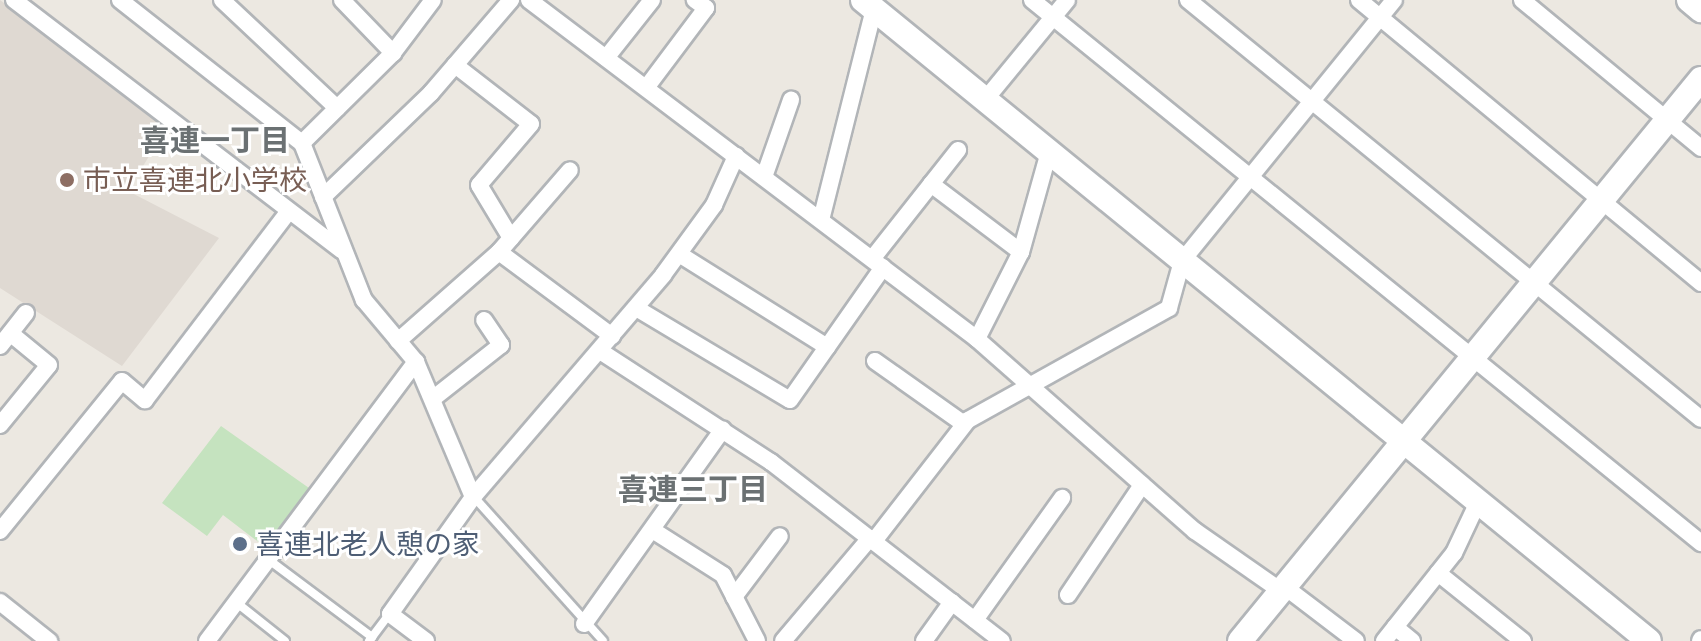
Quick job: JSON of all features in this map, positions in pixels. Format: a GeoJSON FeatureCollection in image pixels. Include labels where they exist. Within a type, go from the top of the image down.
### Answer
{"type":"FeatureCollection","features":[{"type":"Feature","properties":{"kind":"street"},"geometry":{"type":"LineString","coordinates":[[14,0],[341,250]]}},
{"type":"Feature","properties":{"kind":"street"},"geometry":{"type":"LineString","coordinates":[[120,0],[302,143],[341,250],[364,300],[416,362],[435,397],[473,497]]}},
{"type":"Feature","properties":{"kind":"street"},"geometry":{"type":"LineString","coordinates":[[222,0],[337,108]]}},
{"type":"Feature","properties":{"kind":"street"},"geometry":{"type":"LineString","coordinates":[[342,0],[393,53]]}},
{"type":"Feature","properties":{"kind":"street"},"geometry":{"type":"LineString","coordinates":[[302,143],[393,53],[433,0]]}},
{"type":"Feature","properties":{"kind":"street"},"geometry":{"type":"LineString","coordinates":[[323,197],[455,65],[511,0]]}},
{"type":"Feature","properties":{"kind":"street"},"geometry":{"type":"LineString","coordinates":[[529,0],[977,339],[1142,485],[1356,641]]}},
{"type":"Feature","properties":{"kind":"street"},"geometry":{"type":"LineString","coordinates":[[606,58],[652,0]]}},
{"type":"Feature","properties":{"kind":"street"},"geometry":{"type":"LineString","coordinates":[[646,88],[706,8],[695,0]]}},
{"type":"Feature","properties":{"kind":"street"},"geometry":{"type":"LineString","coordinates":[[1032,0],[1252,175],[1701,543]]}},
{"type":"Feature","properties":{"kind":"street"},"geometry":{"type":"LineString","coordinates":[[985,100],[1067,0]]}},
{"type":"Feature","properties":{"kind":"street"},"geometry":{"type":"LineString","coordinates":[[1188,0],[1701,419]]}},
{"type":"Feature","properties":{"kind":"street"},"geometry":{"type":"LineString","coordinates":[[1359,0],[1701,283]]}},
{"type":"Feature","properties":{"kind":"street"},"geometry":{"type":"LineString","coordinates":[[783,641],[872,540],[964,424],[1029,382],[1169,308],[1182,261],[1394,0]]}},
{"type":"Feature","properties":{"kind":"street"},"geometry":{"type":"LineString","coordinates":[[1522,0],[1701,148]]}},
{"type":"Feature","properties":{"kind":"street"},"geometry":{"type":"LineString","coordinates":[[1689,0],[1701,10]]}},
{"type":"Feature","properties":{"kind":"street"},"geometry":{"type":"LineString","coordinates":[[821,220],[868,5],[1649,641]]}},
{"type":"Feature","properties":{"kind":"street"},"geometry":{"type":"LineString","coordinates":[[455,65],[531,124],[479,185],[511,238]]}},
{"type":"Feature","properties":{"kind":"street"},"geometry":{"type":"LineString","coordinates":[[1240,641],[1406,443],[1701,79]]}},
{"type":"Feature","properties":{"kind":"street"},"geometry":{"type":"LineString","coordinates":[[764,177],[791,100]]}},
{"type":"Feature","properties":{"kind":"street"},"geometry":{"type":"LineString","coordinates":[[636,308],[790,400],[931,184],[958,150]]}},
{"type":"Feature","properties":{"kind":"street"},"geometry":{"type":"LineString","coordinates":[[977,339],[1021,252],[1049,152]]}},
{"type":"Feature","properties":{"kind":"street"},"geometry":{"type":"LineString","coordinates":[[426,641],[390,614],[473,497],[600,351],[679,254],[736,156]]}},
{"type":"Feature","properties":{"kind":"street"},"geometry":{"type":"LineString","coordinates":[[398,341],[499,252],[570,170]]}},
{"type":"Feature","properties":{"kind":"street"},"geometry":{"type":"LineString","coordinates":[[931,184],[1021,252]]}},
{"type":"Feature","properties":{"kind":"street"},"geometry":{"type":"LineString","coordinates":[[0,531],[122,381],[145,400],[288,212]]}},
{"type":"Feature","properties":{"kind":"street"},"geometry":{"type":"LineString","coordinates":[[499,252],[612,336]]}},
{"type":"Feature","properties":{"kind":"street"},"geometry":{"type":"LineString","coordinates":[[679,254],[827,347]]}},
{"type":"Feature","properties":{"kind":"street"},"geometry":{"type":"LineString","coordinates":[[0,425],[49,365],[3,342],[26,313]]}},
{"type":"Feature","properties":{"kind":"street"},"geometry":{"type":"LineString","coordinates":[[435,397],[501,345],[484,320]]}},
{"type":"Feature","properties":{"kind":"street"},"geometry":{"type":"LineString","coordinates":[[600,351],[723,429],[1002,641]]}},
{"type":"Feature","properties":{"kind":"street"},"geometry":{"type":"LineString","coordinates":[[875,361],[964,424]]}},
{"type":"Feature","properties":{"kind":"street"},"geometry":{"type":"LineString","coordinates":[[207,641],[416,362]]}},
{"type":"Feature","properties":{"kind":"street"},"geometry":{"type":"LineString","coordinates":[[584,624],[654,531],[723,429]]}},
{"type":"Feature","properties":{"kind":"street"},"geometry":{"type":"LineString","coordinates":[[1068,595],[1142,485]]}},
{"type":"Feature","properties":{"kind":"street"},"geometry":{"type":"LineString","coordinates":[[975,620],[1062,498]]}},
{"type":"Feature","properties":{"kind":"street"},"geometry":{"type":"LineString","coordinates":[[1412,641],[1390,634],[1438,573],[1478,502]]}},
{"type":"Feature","properties":{"kind":"street"},"geometry":{"type":"LineString","coordinates":[[654,531],[723,575],[757,641]]}},
{"type":"Feature","properties":{"kind":"street"},"geometry":{"type":"LineString","coordinates":[[734,597],[780,536]]}},
{"type":"Feature","properties":{"kind":"street"},"geometry":{"type":"LineString","coordinates":[[1438,573],[1523,641]]}},
{"type":"Feature","properties":{"kind":"street"},"geometry":{"type":"LineString","coordinates":[[0,602],[49,641]]}},
{"type":"Feature","properties":{"kind":"street"},"geometry":{"type":"LineString","coordinates":[[924,641],[952,602]]}},
{"type":"Feature","properties":{"kind":"lane"},"geometry":{"type":"LineString","coordinates":[[473,497],[529,552],[584,624],[603,641]]}},
{"type":"Feature","properties":{"kind":"lane"},"geometry":{"type":"LineString","coordinates":[[269,560],[370,639],[390,614]]}},
{"type":"Feature","properties":{"kind":"lane"},"geometry":{"type":"LineString","coordinates":[[237,603],[285,641]]}},
{"type":"Feature","properties":{"kind":"shaded area","name":"市立喜連北小学校"},"geometry":{"type":"Polygon","coordinates":[[[0,0],[166,128],[128,191],[219,238],[122,366],[0,288],[0,0]]]}},
{"type":"Feature","properties":{"kind":"green space"},"geometry":{"type":"Polygon","coordinates":[[[221,426],[309,488],[265,547],[223,515],[207,536],[162,503],[221,426]]]}},
{"type":"Feature","properties":{"kind":"place","name":"市立喜連北小学校"},"geometry":{"type":"Point","coordinates":[67,180]}},
{"type":"Feature","properties":{"kind":"place","name":"喜連北老人憩の家"},"geometry":{"type":"Point","coordinates":[240,544]}},
{"type":"Feature","properties":{"kind":"district","name":"喜連一丁目"},"geometry":{"type":"Point","coordinates":[215,140]}},
{"type":"Feature","properties":{"kind":"district","name":"喜連三丁目"},"geometry":{"type":"Point","coordinates":[693,489]}}]}
